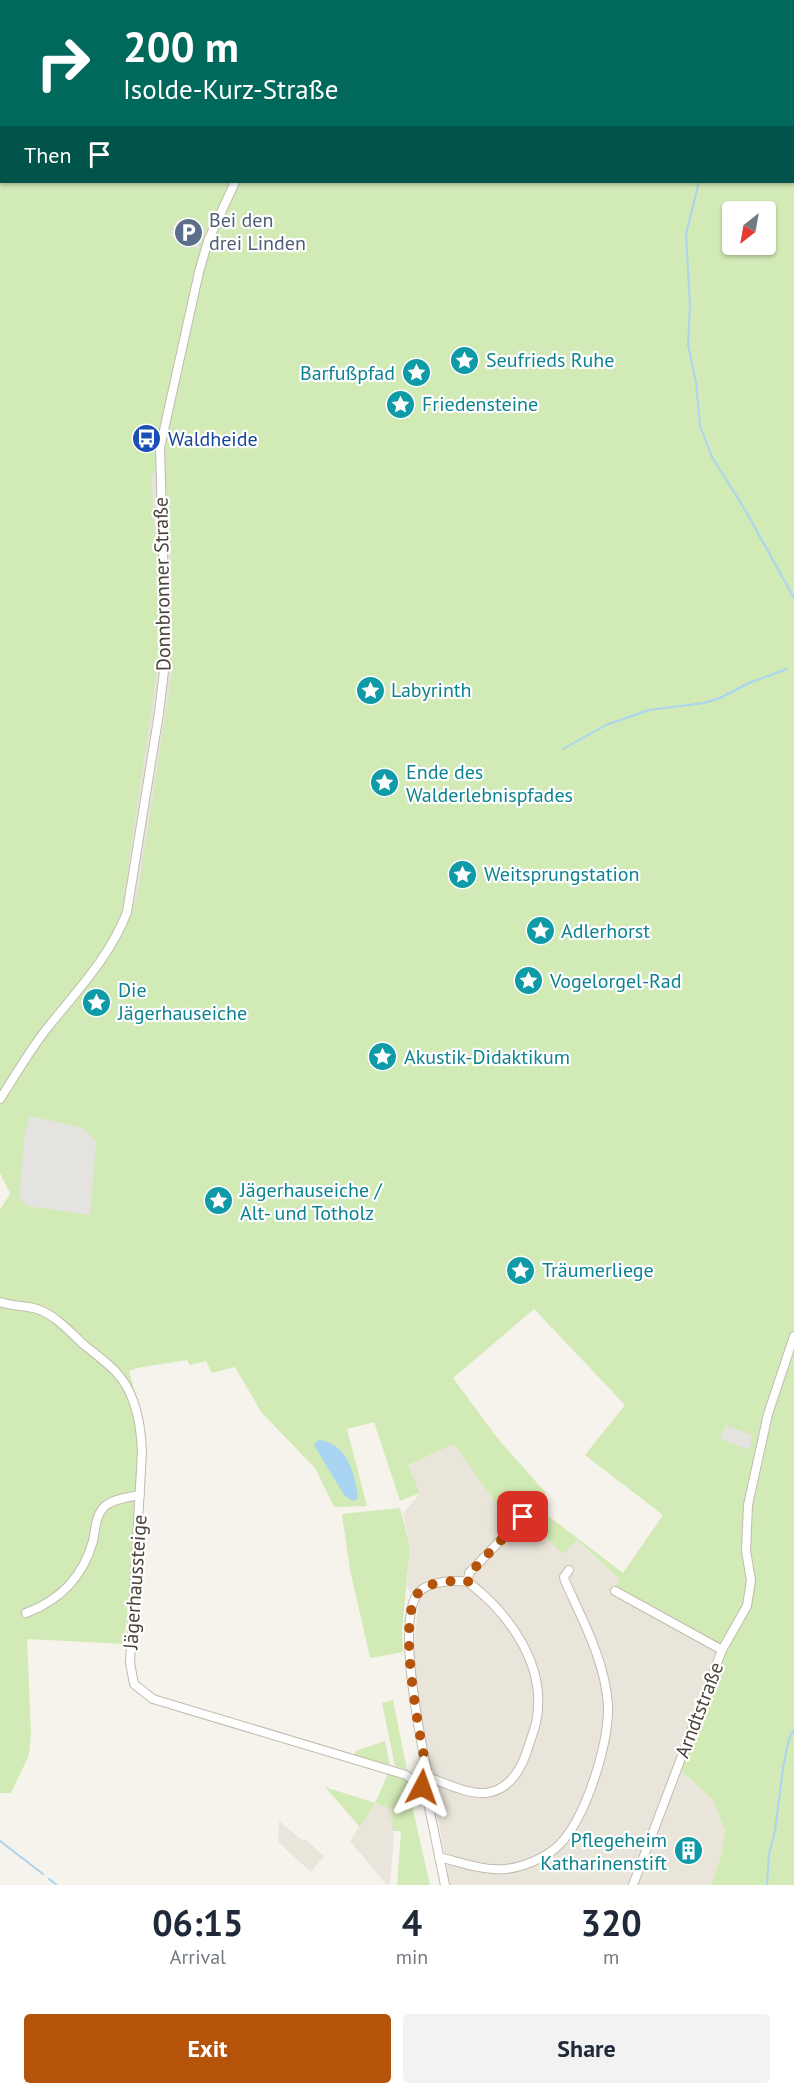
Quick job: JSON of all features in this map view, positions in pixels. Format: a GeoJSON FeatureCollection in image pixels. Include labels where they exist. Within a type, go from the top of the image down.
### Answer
{"type":"FeatureCollection","features":[{"type":"Feature","properties":{"kind":"street","name":"Donnbronner Straße"},"geometry":{"type":"LineString","coordinates":[[0,1099],[48,1027],[101,958],[118,932],[127,912],[159,713],[166,654],[160,448],[198,272],[208,241],[235,183]]}},
{"type":"Feature","properties":{"kind":"street","name":"Jägerhaussteige"},"geometry":{"type":"LineString","coordinates":[[0,1302],[10,1306],[37,1309],[49,1314],[116,1372],[123,1381],[134,1407],[141,1437],[140,1495],[130,1663],[134,1684],[153,1699],[406,1775],[422,1787]]}},
{"type":"Feature","properties":{"kind":"street"},"geometry":{"type":"LineString","coordinates":[[722,1650],[747,1606],[751,1580],[746,1551],[748,1505],[768,1414],[794,1336]]}},
{"type":"Feature","properties":{"kind":"street"},"geometry":{"type":"LineString","coordinates":[[26,1613],[53,1601],[72,1583],[88,1554],[95,1524],[102,1509],[107,1504],[140,1495]]}},
{"type":"Feature","properties":{"kind":"street"},"geometry":{"type":"LineString","coordinates":[[468,1582],[470,1573],[523,1517]]}},
{"type":"Feature","properties":{"kind":"street"},"geometry":{"type":"LineString","coordinates":[[439,1857],[490,1869],[517,1867],[546,1854],[557,1846],[575,1824],[593,1781],[605,1739],[608,1706],[597,1655],[588,1629],[565,1581],[564,1577],[569,1570]]}},
{"type":"Feature","properties":{"kind":"street"},"geometry":{"type":"LineString","coordinates":[[428,1777],[453,1787],[483,1793],[497,1791],[511,1782],[519,1770],[536,1723],[536,1679],[524,1648],[509,1621],[486,1596],[468,1582],[458,1581],[424,1587],[415,1597],[411,1608],[412,1691],[428,1777],[422,1787],[429,1804],[444,1885]]}},
{"type":"Feature","properties":{"kind":"street","name":"Arndtstraße"},"geometry":{"type":"LineString","coordinates":[[615,1591],[722,1650],[633,1885]]}},
{"type":"Feature","properties":{"kind":"shaded area","name":"Bei den drei Linden"},"geometry":{"type":"Polygon","coordinates":[[[176,221],[206,228],[198,249],[170,235],[176,221]]]}},
{"type":"Feature","properties":{"kind":"shaded area"},"geometry":{"type":"Polygon","coordinates":[[[156,473],[164,641],[160,681],[126,901],[124,895],[160,651],[151,474],[156,473]]]}},
{"type":"Feature","properties":{"kind":"shaded area"},"geometry":{"type":"Polygon","coordinates":[[[171,540],[172,671],[137,898],[131,912],[168,668],[166,541],[171,540]]]}},
{"type":"Feature","properties":{"kind":"shaded area"},"geometry":{"type":"Polygon","coordinates":[[[30,1116],[83,1128],[96,1141],[90,1215],[27,1206],[19,1198],[25,1132],[30,1116]]]}},
{"type":"Feature","properties":{"kind":"shaded area"},"geometry":{"type":"Polygon","coordinates":[[[726,1425],[752,1435],[750,1450],[720,1439],[726,1425]]]}},
{"type":"Feature","properties":{"kind":"shaded area"},"geometry":{"type":"Polygon","coordinates":[[[454,1444],[512,1526],[523,1515],[576,1540],[619,1579],[611,1593],[718,1651],[674,1764],[713,1800],[725,1831],[721,1856],[711,1885],[450,1885],[420,1722],[415,1664],[415,1635],[419,1600],[407,1588],[410,1547],[403,1514],[420,1493],[408,1465],[454,1444]]]}},
{"type":"Feature","properties":{"kind":"shaded area"},"geometry":{"type":"Polygon","coordinates":[[[375,1803],[392,1809],[394,1837],[390,1882],[387,1885],[350,1841],[375,1803]]]}},
{"type":"Feature","properties":{"kind":"shaded area"},"geometry":{"type":"Polygon","coordinates":[[[279,1821],[324,1856],[311,1872],[278,1842],[279,1821]]]}},
{"type":"Feature","properties":{"kind":"green space"},"geometry":{"type":"Polygon","coordinates":[[[0,183],[794,183],[794,1885],[711,1885],[721,1856],[725,1831],[713,1800],[674,1764],[718,1651],[611,1593],[619,1579],[577,1540],[563,1554],[524,1515],[512,1526],[454,1444],[408,1465],[420,1493],[400,1501],[374,1422],[347,1429],[367,1506],[334,1507],[315,1468],[261,1412],[235,1367],[212,1373],[206,1361],[190,1365],[187,1360],[129,1371],[139,1406],[144,1443],[124,1644],[27,1639],[31,1733],[29,1755],[11,1793],[0,1793],[0,1210],[10,1193],[0,1173],[0,183]],[[534,1309],[453,1378],[499,1440],[546,1493],[534,1505],[623,1573],[663,1515],[585,1455],[625,1405],[534,1309]]]}},
{"type":"Feature","properties":{"kind":"green space"},"geometry":{"type":"Polygon","coordinates":[[[400,1508],[410,1547],[402,1631],[403,1652],[370,1658],[350,1570],[342,1514],[400,1508]]]}},
{"type":"Feature","properties":{"kind":"green space"},"geometry":{"type":"Polygon","coordinates":[[[393,1700],[407,1770],[395,1766],[382,1703],[393,1700]]]}},
{"type":"Feature","properties":{"kind":"green space"},"geometry":{"type":"Polygon","coordinates":[[[385,1741],[390,1765],[354,1755],[356,1751],[385,1741]]]}},
{"type":"Feature","properties":{"kind":"green space"},"geometry":{"type":"Polygon","coordinates":[[[388,1774],[403,1777],[416,1786],[413,1810],[430,1885],[397,1885],[401,1831],[393,1831],[392,1809],[375,1803],[388,1774]]]}},
{"type":"Feature","properties":{"kind":"green space"},"geometry":{"type":"Polygon","coordinates":[[[325,1787],[375,1803],[360,1827],[325,1787]]]}},
{"type":"Feature","properties":{"kind":"water"},"geometry":{"type":"Polygon","coordinates":[[[319,1440],[337,1447],[343,1454],[352,1470],[358,1499],[352,1501],[344,1495],[314,1445],[319,1440]]]}},
{"type":"Feature","properties":{"kind":"waterway"},"geometry":{"type":"LineString","coordinates":[[699,183],[686,234],[690,306],[688,344],[696,383],[700,426],[712,457],[744,508],[794,598]]}},
{"type":"Feature","properties":{"kind":"waterway"},"geometry":{"type":"LineString","coordinates":[[563,749],[606,725],[649,710],[704,703],[787,669]]}},
{"type":"Feature","properties":{"kind":"waterway"},"geometry":{"type":"LineString","coordinates":[[767,1885],[769,1854],[775,1831],[783,1768],[789,1739],[794,1730]]}},
{"type":"Feature","properties":{"kind":"waterway"},"geometry":{"type":"LineString","coordinates":[[0,1841],[43,1874]]}},
{"type":"Feature","properties":{"kind":"waterway"},"geometry":{"type":"LineString","coordinates":[[49,1879],[57,1885]]}},
{"type":"Feature","properties":{"kind":"place","name":"Bei den drei Linden"},"geometry":{"type":"Point","coordinates":[188,232]}},
{"type":"Feature","properties":{"kind":"place","name":"Seufrieds Ruhe"},"geometry":{"type":"Point","coordinates":[465,360]}},
{"type":"Feature","properties":{"kind":"place","name":"Barfußpfad"},"geometry":{"type":"Point","coordinates":[416,373]}},
{"type":"Feature","properties":{"kind":"place","name":"Friedensteine"},"geometry":{"type":"Point","coordinates":[401,404]}},
{"type":"Feature","properties":{"kind":"place","name":"Waldheide"},"geometry":{"type":"Point","coordinates":[147,439]}},
{"type":"Feature","properties":{"kind":"place","name":"Labyrinth"},"geometry":{"type":"Point","coordinates":[370,690]}},
{"type":"Feature","properties":{"kind":"place","name":"Ende des Walderlebnispfades"},"geometry":{"type":"Point","coordinates":[385,783]}},
{"type":"Feature","properties":{"kind":"place","name":"Weitsprungstation"},"geometry":{"type":"Point","coordinates":[463,874]}},
{"type":"Feature","properties":{"kind":"place","name":"Adlerhorst"},"geometry":{"type":"Point","coordinates":[540,931]}},
{"type":"Feature","properties":{"kind":"place","name":"Vogelorgel-Rad"},"geometry":{"type":"Point","coordinates":[529,981]}},
{"type":"Feature","properties":{"kind":"place","name":"Die Jägerhauseiche"},"geometry":{"type":"Point","coordinates":[97,1002]}},
{"type":"Feature","properties":{"kind":"place","name":"Akustik-Didaktikum"},"geometry":{"type":"Point","coordinates":[383,1057]}},
{"type":"Feature","properties":{"kind":"place","name":"Jägerhauseiche / Alt- und Totholz"},"geometry":{"type":"Point","coordinates":[219,1201]}},
{"type":"Feature","properties":{"kind":"place","name":"Träumerliege"},"geometry":{"type":"Point","coordinates":[521,1270]}},
{"type":"Feature","properties":{"kind":"place","name":"Pflegeheim Katharinenstift"},"geometry":{"type":"Point","coordinates":[688,1851]}},
{"type":"Feature","properties":{"kind":"route"},"geometry":{"type":"LineString","coordinates":[[422,1787],[428,1777],[412,1691],[410,1641],[411,1608],[415,1597],[424,1587],[447,1582],[468,1582],[470,1573],[523,1517]]}}]}
